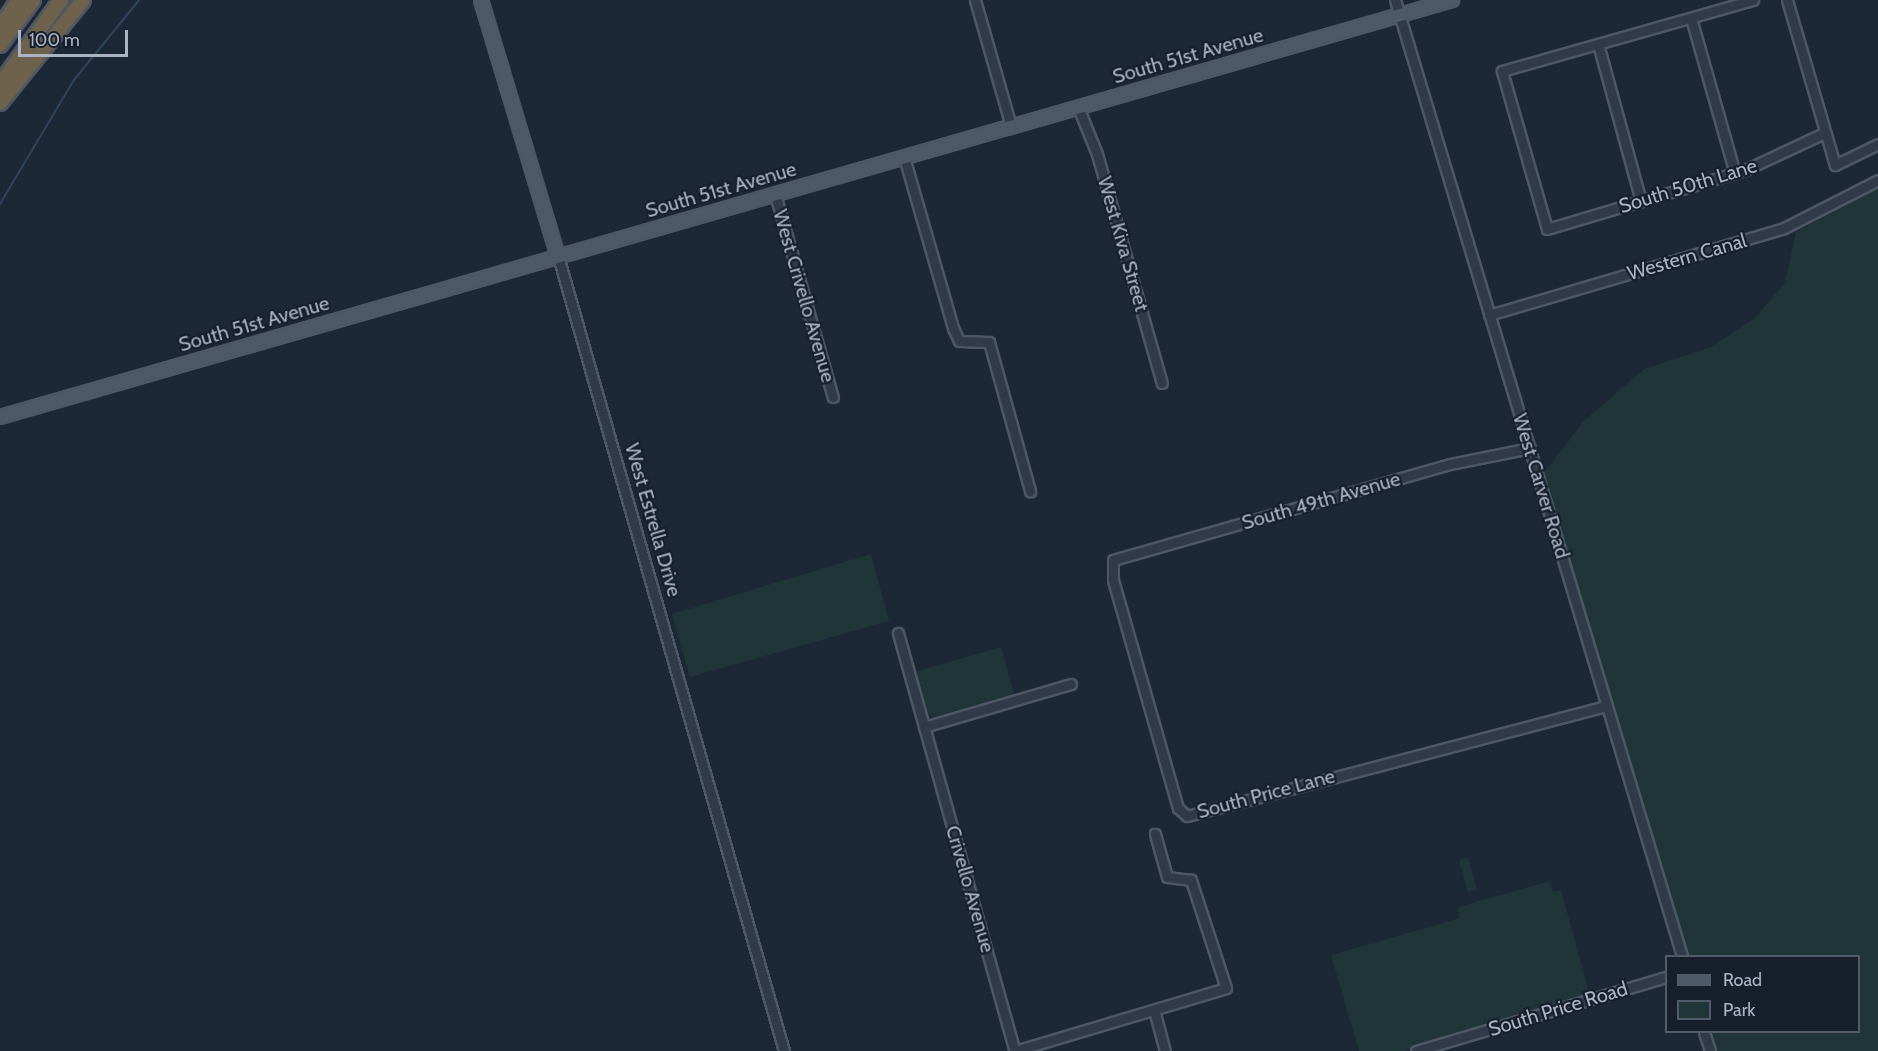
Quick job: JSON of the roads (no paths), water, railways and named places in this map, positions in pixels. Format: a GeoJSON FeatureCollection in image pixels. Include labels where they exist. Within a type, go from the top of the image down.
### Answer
{"type":"FeatureCollection","features":[{"type":"Feature","properties":{"kind":"highway"},"geometry":{"type":"LineString","coordinates":[[0,28],[18,0]]}},
{"type":"Feature","properties":{"kind":"highway"},"geometry":{"type":"LineString","coordinates":[[0,45],[33,0]]}},
{"type":"Feature","properties":{"kind":"highway"},"geometry":{"type":"LineString","coordinates":[[0,84],[61,0]]}},
{"type":"Feature","properties":{"kind":"highway"},"geometry":{"type":"LineString","coordinates":[[0,103],[82,0]]}},
{"type":"Feature","properties":{"kind":"main road","name":"West Estrella Drive"},"geometry":{"type":"LineString","coordinates":[[481,0],[558,256]]}},
{"type":"Feature","properties":{"kind":"main road","name":"South 51st Avenue"},"geometry":{"type":"LineString","coordinates":[[0,417],[1452,0]]}},
{"type":"Feature","properties":{"kind":"street"},"geometry":{"type":"LineString","coordinates":[[975,0],[1011,126]]}},
{"type":"Feature","properties":{"kind":"street","name":"West Carver Road"},"geometry":{"type":"LineString","coordinates":[[1395,0],[1530,448],[1601,707],[1681,955]]}},
{"type":"Feature","properties":{"kind":"street","name":"West Carver Road"},"geometry":{"type":"LineString","coordinates":[[1400,15],[1402,0]]}},
{"type":"Feature","properties":{"kind":"street"},"geometry":{"type":"LineString","coordinates":[[1641,201],[1598,44],[1753,0]]}},
{"type":"Feature","properties":{"kind":"street"},"geometry":{"type":"LineString","coordinates":[[1787,0],[1835,165],[1878,144]]}},
{"type":"Feature","properties":{"kind":"street"},"geometry":{"type":"LineString","coordinates":[[1690,18],[1735,173]]}},
{"type":"Feature","properties":{"kind":"street","name":"South 50th Lane"},"geometry":{"type":"LineString","coordinates":[[1598,44],[1502,71],[1547,228],[1735,173],[1824,133]]}},
{"type":"Feature","properties":{"kind":"street","name":"West Kiva Street"},"geometry":{"type":"LineString","coordinates":[[1078,107],[1162,383]]}},
{"type":"Feature","properties":{"kind":"street"},"geometry":{"type":"LineString","coordinates":[[904,157],[953,328],[958,341],[989,342],[1030,491]]}},
{"type":"Feature","properties":{"kind":"street","name":"Western Canal"},"geometry":{"type":"LineString","coordinates":[[1490,315],[1782,229],[1878,180]]}},
{"type":"Feature","properties":{"kind":"street","name":"West Crivello Avenue"},"geometry":{"type":"LineString","coordinates":[[775,194],[833,397]]}},
{"type":"Feature","properties":{"kind":"street","name":"West Estrella Drive"},"geometry":{"type":"LineString","coordinates":[[558,256],[784,1051]]}},
{"type":"Feature","properties":{"kind":"street","name":"South 49th Avenue"},"geometry":{"type":"LineString","coordinates":[[1113,560],[1450,464],[1530,448]]}},
{"type":"Feature","properties":{"kind":"street","name":"South Price Lane"},"geometry":{"type":"LineString","coordinates":[[1113,560],[1113,580],[1178,808],[1187,816],[1601,707]]}},
{"type":"Feature","properties":{"kind":"street"},"geometry":{"type":"LineString","coordinates":[[898,633],[924,727],[1071,684]]}},
{"type":"Feature","properties":{"kind":"street","name":"Crivello Avenue"},"geometry":{"type":"LineString","coordinates":[[924,727],[1015,1051]]}},
{"type":"Feature","properties":{"kind":"street"},"geometry":{"type":"LineString","coordinates":[[1015,1051],[1226,988],[1191,880],[1167,878],[1155,834]]}},
{"type":"Feature","properties":{"kind":"street","name":"South Price Road"},"geometry":{"type":"LineString","coordinates":[[1416,1051],[1665,976]]}},
{"type":"Feature","properties":{"kind":"street"},"geometry":{"type":"LineString","coordinates":[[1154,1010],[1165,1051]]}},
{"type":"Feature","properties":{"kind":"street"},"geometry":{"type":"LineString","coordinates":[[1704,1033],[1710,1051]]}},
{"type":"Feature","properties":{"kind":"waterway"},"geometry":{"type":"LineString","coordinates":[[0,204],[74,80],[139,0]]}}]}
